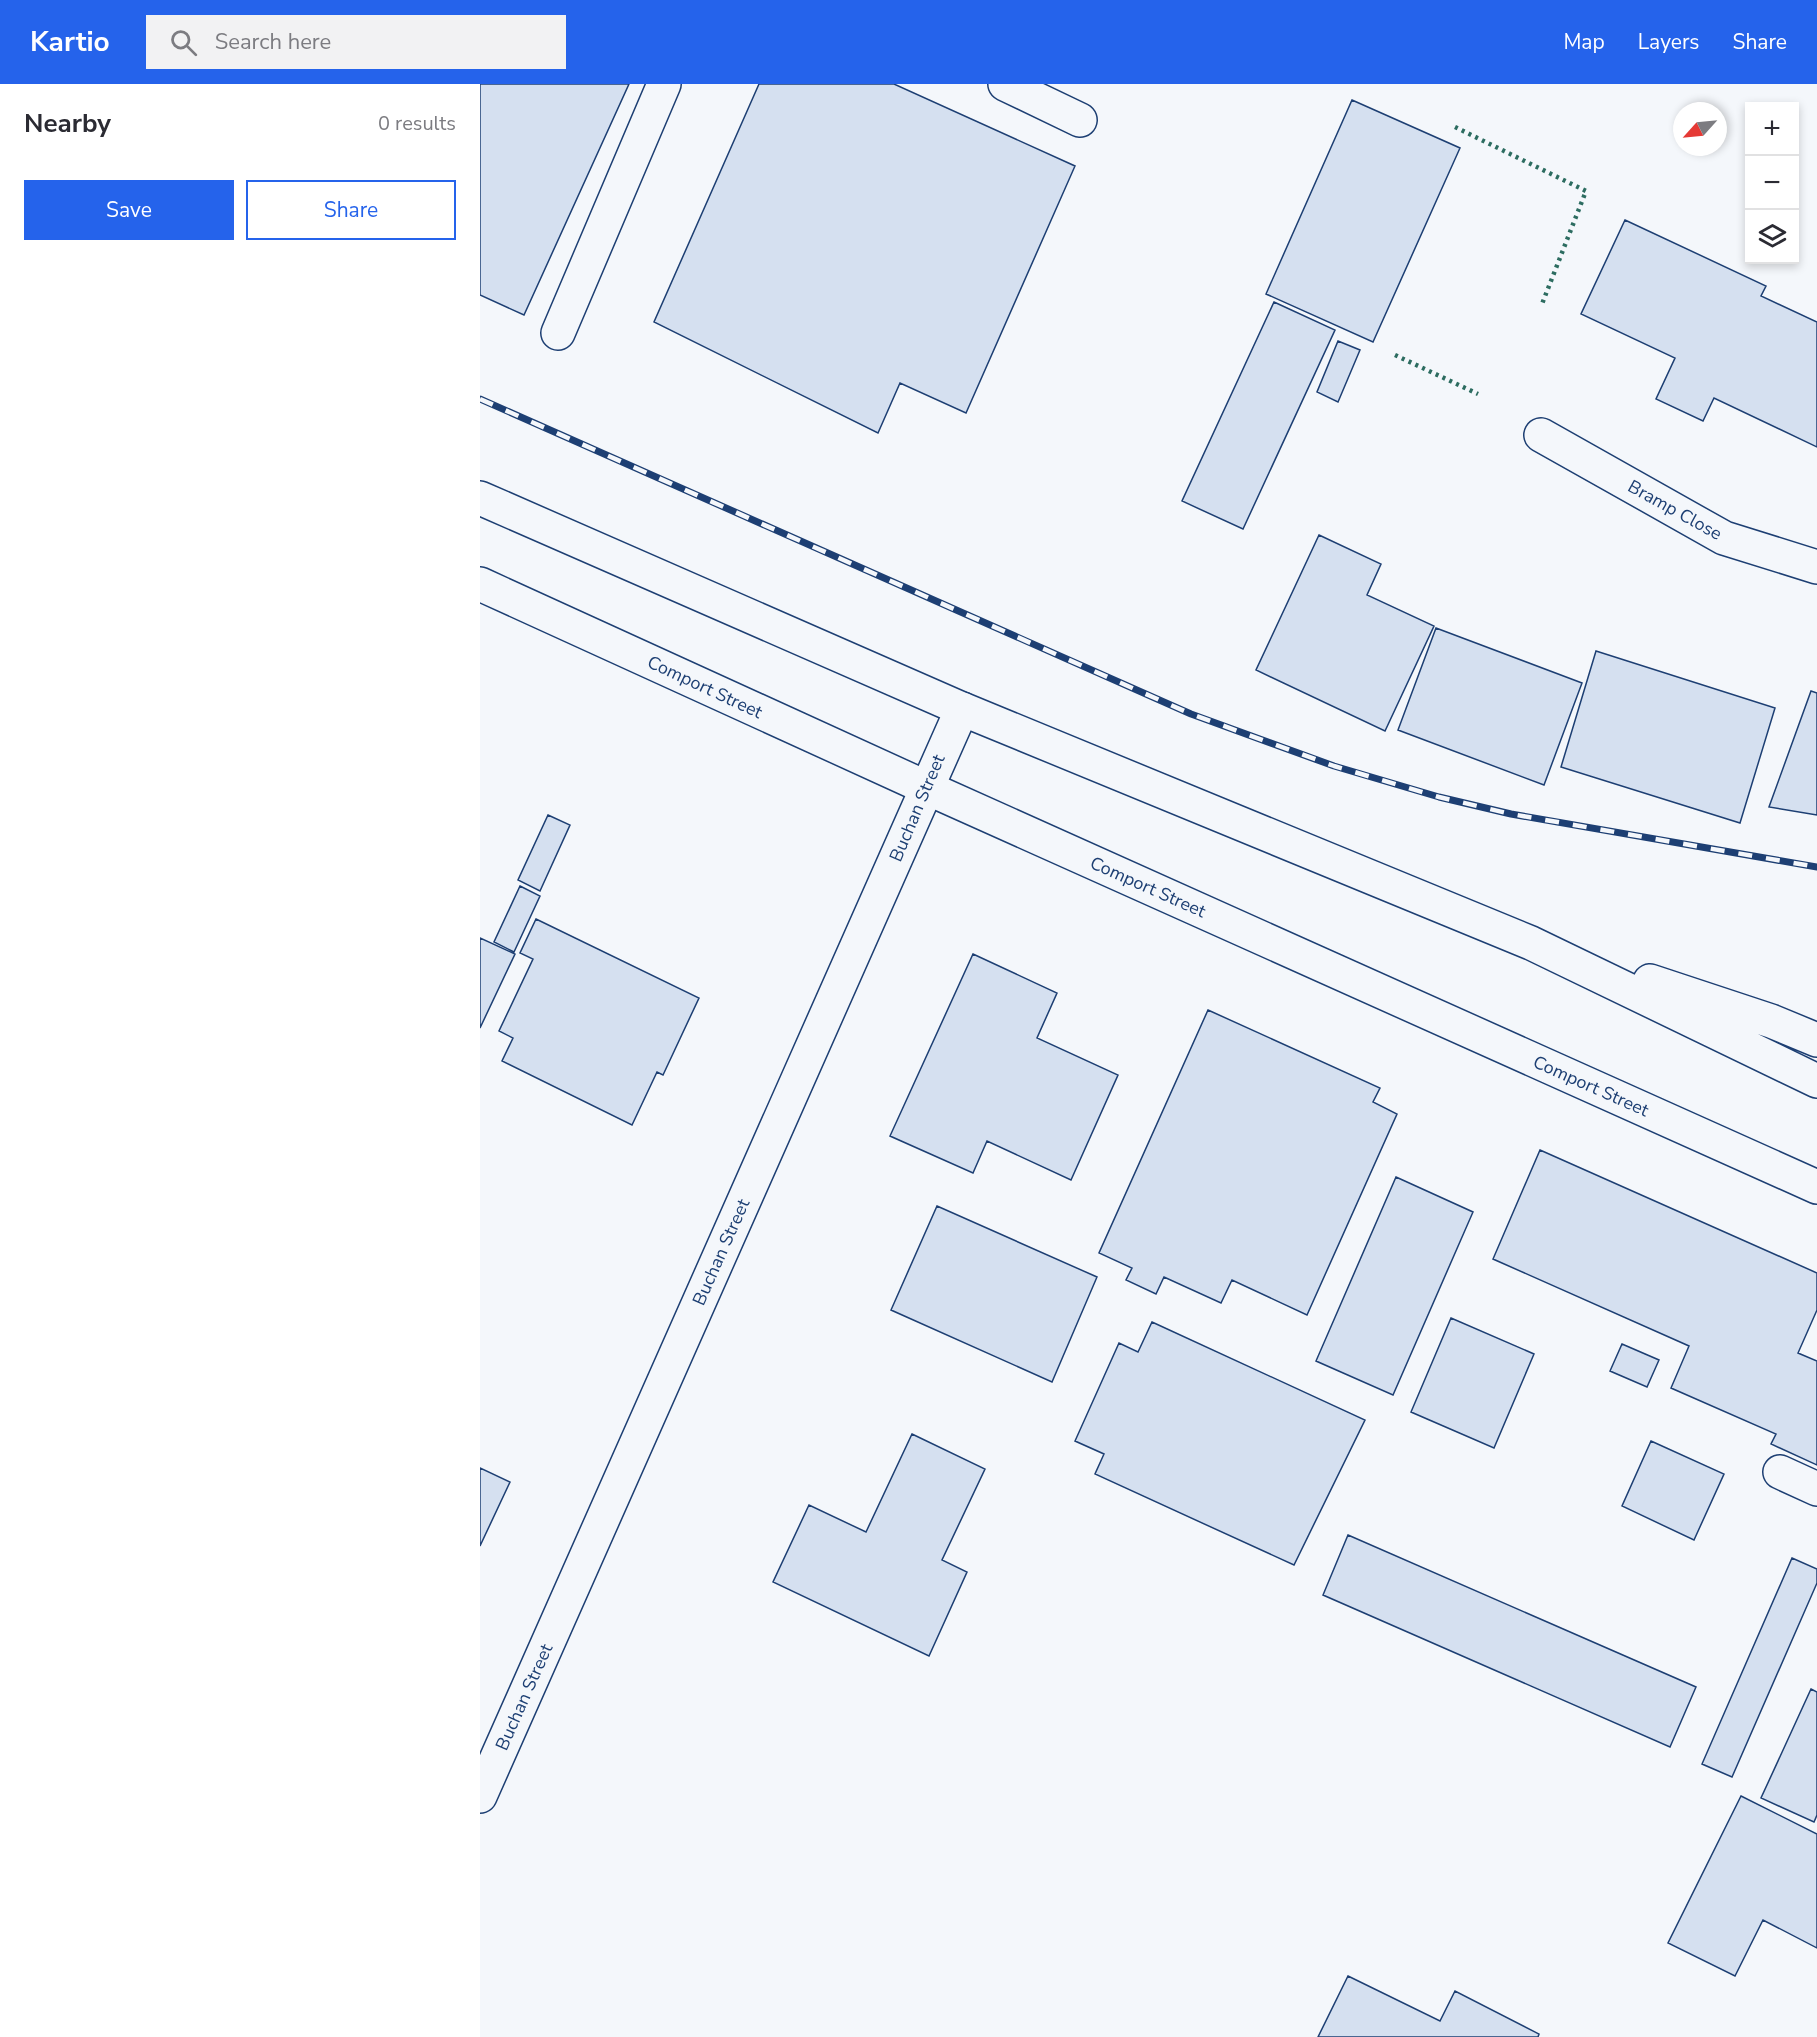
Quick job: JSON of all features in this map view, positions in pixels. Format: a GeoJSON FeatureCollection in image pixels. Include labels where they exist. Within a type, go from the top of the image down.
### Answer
{"type":"FeatureCollection","features":[{"type":"Feature","properties":{"kind":"main road"},"geometry":{"type":"LineString","coordinates":[[558,333],[664,84]]}},
{"type":"Feature","properties":{"kind":"main road"},"geometry":{"type":"LineString","coordinates":[[1005,84],[1080,120]]}},
{"type":"Feature","properties":{"kind":"main road","name":"Bramp Close"},"geometry":{"type":"LineString","coordinates":[[1541,435],[1724,538],[1817,567]]}},
{"type":"Feature","properties":{"kind":"main road"},"geometry":{"type":"LineString","coordinates":[[480,498],[962,709],[1531,943],[1817,1081]]}},
{"type":"Feature","properties":{"kind":"main road","name":"Comport Street"},"geometry":{"type":"LineString","coordinates":[[480,584],[925,787],[1817,1187]]}},
{"type":"Feature","properties":{"kind":"main road","name":"Buchan Street"},"geometry":{"type":"LineString","coordinates":[[480,1796],[925,787],[962,709]]}},
{"type":"Feature","properties":{"kind":"main road"},"geometry":{"type":"LineString","coordinates":[[1531,943],[1771,1021],[1817,1040]]}},
{"type":"Feature","properties":{"kind":"main road"},"geometry":{"type":"LineString","coordinates":[[1780,1472],[1817,1489]]}},
{"type":"Feature","properties":{"kind":"building"},"geometry":{"type":"Polygon","coordinates":[[[480,84],[629,84],[524,315],[480,295],[480,84]]]}},
{"type":"Feature","properties":{"kind":"building"},"geometry":{"type":"Polygon","coordinates":[[[759,84],[894,84],[1075,166],[966,413],[900,383],[878,433],[654,322],[759,84]]]}},
{"type":"Feature","properties":{"kind":"building"},"geometry":{"type":"Polygon","coordinates":[[[1352,100],[1460,148],[1373,342],[1266,294],[1352,100]]]}},
{"type":"Feature","properties":{"kind":"building"},"geometry":{"type":"Polygon","coordinates":[[[1625,220],[1766,286],[1761,296],[1817,322],[1817,447],[1714,398],[1703,421],[1656,399],[1675,358],[1581,314],[1625,220]]]}},
{"type":"Feature","properties":{"kind":"building"},"geometry":{"type":"Polygon","coordinates":[[[1274,302],[1335,330],[1243,529],[1182,501],[1274,302]]]}},
{"type":"Feature","properties":{"kind":"building"},"geometry":{"type":"Polygon","coordinates":[[[1338,341],[1360,350],[1338,402],[1317,392],[1338,341]]]}},
{"type":"Feature","properties":{"kind":"building"},"geometry":{"type":"Polygon","coordinates":[[[1319,535],[1381,564],[1367,595],[1434,626],[1385,731],[1256,670],[1319,535]]]}},
{"type":"Feature","properties":{"kind":"building"},"geometry":{"type":"Polygon","coordinates":[[[1436,628],[1582,683],[1544,785],[1398,730],[1436,628]]]}},
{"type":"Feature","properties":{"kind":"building"},"geometry":{"type":"Polygon","coordinates":[[[1596,651],[1775,708],[1740,823],[1561,767],[1596,651]]]}},
{"type":"Feature","properties":{"kind":"building"},"geometry":{"type":"Polygon","coordinates":[[[1811,691],[1817,693],[1817,815],[1769,807],[1811,691]]]}},
{"type":"Feature","properties":{"kind":"building"},"geometry":{"type":"Polygon","coordinates":[[[548,815],[570,825],[540,891],[518,880],[548,815]]]}},
{"type":"Feature","properties":{"kind":"building"},"geometry":{"type":"Polygon","coordinates":[[[520,886],[540,896],[514,952],[494,942],[520,886]]]}},
{"type":"Feature","properties":{"kind":"building"},"geometry":{"type":"Polygon","coordinates":[[[536,919],[699,998],[663,1075],[657,1072],[632,1125],[502,1061],[513,1038],[499,1031],[533,959],[520,953],[536,919]]]}},
{"type":"Feature","properties":{"kind":"building"},"geometry":{"type":"Polygon","coordinates":[[[480,938],[515,954],[480,1028],[480,938]]]}},
{"type":"Feature","properties":{"kind":"building"},"geometry":{"type":"Polygon","coordinates":[[[973,954],[1057,993],[1037,1038],[1118,1075],[1071,1180],[987,1141],[973,1173],[890,1136],[973,954]]]}},
{"type":"Feature","properties":{"kind":"building"},"geometry":{"type":"Polygon","coordinates":[[[1208,1010],[1380,1088],[1373,1102],[1397,1114],[1307,1315],[1232,1280],[1221,1303],[1164,1277],[1156,1294],[1126,1280],[1132,1268],[1099,1253],[1208,1010]]]}},
{"type":"Feature","properties":{"kind":"building"},"geometry":{"type":"Polygon","coordinates":[[[1540,1150],[1817,1273],[1817,1310],[1798,1353],[1817,1361],[1817,1465],[1771,1444],[1776,1434],[1671,1388],[1689,1346],[1493,1259],[1540,1150]]]}},
{"type":"Feature","properties":{"kind":"building"},"geometry":{"type":"Polygon","coordinates":[[[1396,1177],[1473,1212],[1393,1395],[1316,1361],[1396,1177]]]}},
{"type":"Feature","properties":{"kind":"building"},"geometry":{"type":"Polygon","coordinates":[[[937,1206],[1097,1277],[1052,1382],[891,1310],[937,1206]]]}},
{"type":"Feature","properties":{"kind":"building"},"geometry":{"type":"Polygon","coordinates":[[[1451,1318],[1534,1354],[1494,1448],[1411,1412],[1451,1318]]]}},
{"type":"Feature","properties":{"kind":"building"},"geometry":{"type":"Polygon","coordinates":[[[1152,1322],[1365,1420],[1294,1565],[1095,1474],[1104,1454],[1075,1441],[1119,1343],[1138,1352],[1152,1322]]]}},
{"type":"Feature","properties":{"kind":"building"},"geometry":{"type":"Polygon","coordinates":[[[1622,1344],[1659,1360],[1647,1387],[1610,1371],[1622,1344]]]}},
{"type":"Feature","properties":{"kind":"building"},"geometry":{"type":"Polygon","coordinates":[[[912,1434],[985,1469],[942,1560],[967,1572],[929,1656],[773,1582],[809,1505],[866,1532],[912,1434]]]}},
{"type":"Feature","properties":{"kind":"building"},"geometry":{"type":"Polygon","coordinates":[[[1651,1441],[1724,1474],[1694,1540],[1622,1506],[1651,1441]]]}},
{"type":"Feature","properties":{"kind":"building"},"geometry":{"type":"Polygon","coordinates":[[[480,1468],[510,1482],[480,1546],[480,1468]]]}},
{"type":"Feature","properties":{"kind":"building"},"geometry":{"type":"Polygon","coordinates":[[[1348,1535],[1696,1687],[1670,1747],[1323,1595],[1348,1535]]]}},
{"type":"Feature","properties":{"kind":"building"},"geometry":{"type":"Polygon","coordinates":[[[1792,1558],[1817,1569],[1817,1583],[1732,1777],[1702,1764],[1792,1558]]]}},
{"type":"Feature","properties":{"kind":"building"},"geometry":{"type":"Polygon","coordinates":[[[1811,1689],[1817,1692],[1817,1815],[1814,1822],[1761,1798],[1811,1689]]]}},
{"type":"Feature","properties":{"kind":"building"},"geometry":{"type":"Polygon","coordinates":[[[1741,1796],[1817,1834],[1817,1948],[1763,1920],[1735,1976],[1668,1943],[1741,1796]]]}},
{"type":"Feature","properties":{"kind":"building"},"geometry":{"type":"Polygon","coordinates":[[[1348,1976],[1440,2021],[1455,1991],[1539,2034],[1538,2037],[1318,2037],[1348,1976]]]}},
{"type":"Feature","properties":{"kind":"railway"},"geometry":{"type":"LineString","coordinates":[[480,399],[1191,714],[1334,766],[1439,797],[1511,814],[1817,867]]}},
{"type":"Feature","properties":{"kind":"hedge"},"geometry":{"type":"LineString","coordinates":[[1455,127],[1586,191],[1542,304]]}},
{"type":"Feature","properties":{"kind":"hedge"},"geometry":{"type":"LineString","coordinates":[[1395,355],[1478,394]]}}]}
